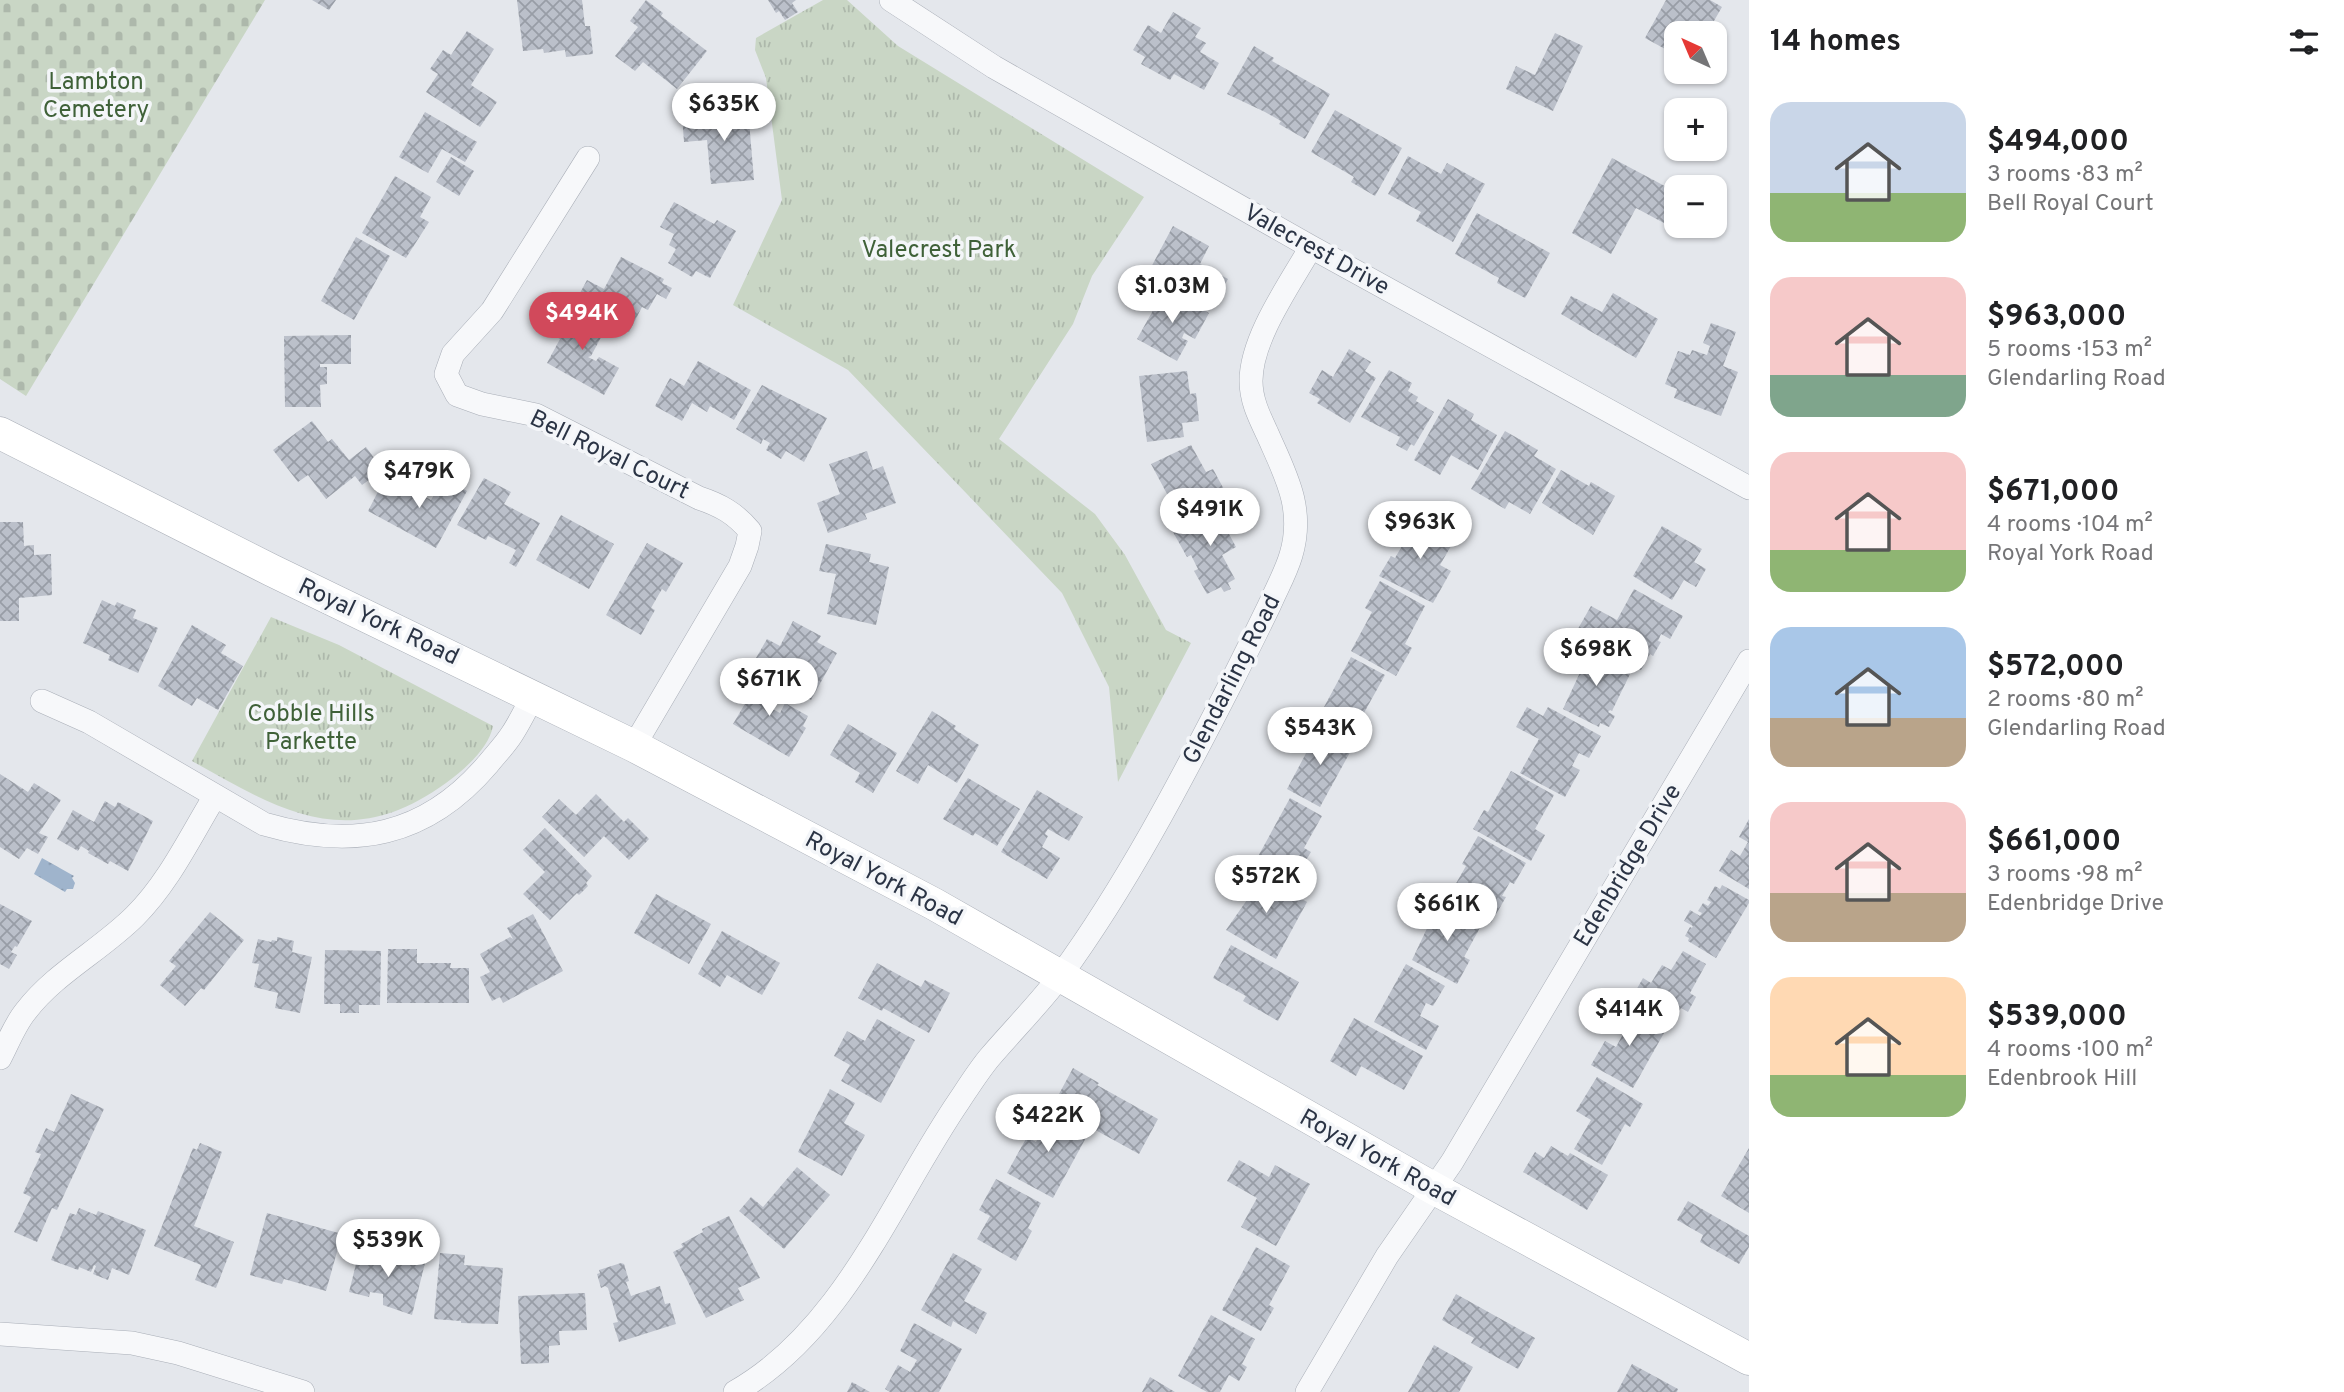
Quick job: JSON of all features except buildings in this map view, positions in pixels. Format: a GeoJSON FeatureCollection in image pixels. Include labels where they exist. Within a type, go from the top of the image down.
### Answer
{"type":"FeatureCollection","features":[{"type":"Feature","properties":{"kind":"main road","name":"Royal York Road"},"geometry":{"type":"LineString","coordinates":[[0,433],[271,570],[634,746],[922,898],[1433,1188],[1749,1359]]}},
{"type":"Feature","properties":{"kind":"street","name":"Valecrest Drive"},"geometry":{"type":"LineString","coordinates":[[891,0],[994,67],[1311,247],[1749,488]]}},
{"type":"Feature","properties":{"kind":"street","name":"Bell Royal Court"},"geometry":{"type":"LineString","coordinates":[[588,158],[492,311],[453,354],[446,374],[457,395],[482,404],[536,415],[699,498],[720,505],[738,517],[750,531],[740,566],[634,746]]}},
{"type":"Feature","properties":{"kind":"street","name":"Glendarling Road"},"geometry":{"type":"LineString","coordinates":[[735,1392],[780,1359],[845,1286],[871,1249],[937,1133],[988,1059],[1060,976],[1128,871],[1194,755],[1245,655],[1292,554],[1296,513],[1292,489],[1259,417],[1251,379],[1255,356],[1264,333],[1311,247]]}},
{"type":"Feature","properties":{"kind":"street","name":"Edenbridge Drive"},"geometry":{"type":"LineString","coordinates":[[1307,1392],[1387,1256],[1451,1162],[1749,661]]}},
{"type":"Feature","properties":{"kind":"street"},"geometry":{"type":"LineString","coordinates":[[41,701],[89,722],[264,824],[293,832],[355,836],[391,831],[421,820],[452,801],[476,778],[511,736],[533,696]]}},
{"type":"Feature","properties":{"kind":"street"},"geometry":{"type":"LineString","coordinates":[[0,1058],[25,1012],[57,979],[136,915],[152,896],[167,877],[215,796]]}},
{"type":"Feature","properties":{"kind":"street"},"geometry":{"type":"LineString","coordinates":[[0,1334],[132,1343],[178,1353],[303,1392]]}},
{"type":"Feature","properties":{"kind":"green space","name":"Lambton Cemetery"},"geometry":{"type":"Polygon","coordinates":[[[0,0],[265,0],[26,396],[0,379],[0,0]]]}},
{"type":"Feature","properties":{"kind":"green space","name":"Valecrest Park"},"geometry":{"type":"Polygon","coordinates":[[[823,0],[847,0],[898,46],[1144,197],[1092,276],[1073,324],[999,439],[1095,514],[1125,555],[1166,630],[1191,643],[1118,782],[1109,687],[1062,593],[848,370],[733,305],[782,200],[766,78],[755,50],[756,38],[823,0]]]}},
{"type":"Feature","properties":{"kind":"green space","name":"Cobble Hills Parkette"},"geometry":{"type":"Polygon","coordinates":[[[271,617],[339,645],[493,726],[491,734],[475,758],[446,783],[411,804],[378,816],[347,820],[317,817],[287,809],[256,796],[192,761],[271,617]]]}},
{"type":"Feature","properties":{"kind":"water"},"geometry":{"type":"Polygon","coordinates":[[[42,858],[74,876],[73,889],[67,889],[65,892],[34,874],[42,858]]]}}]}
